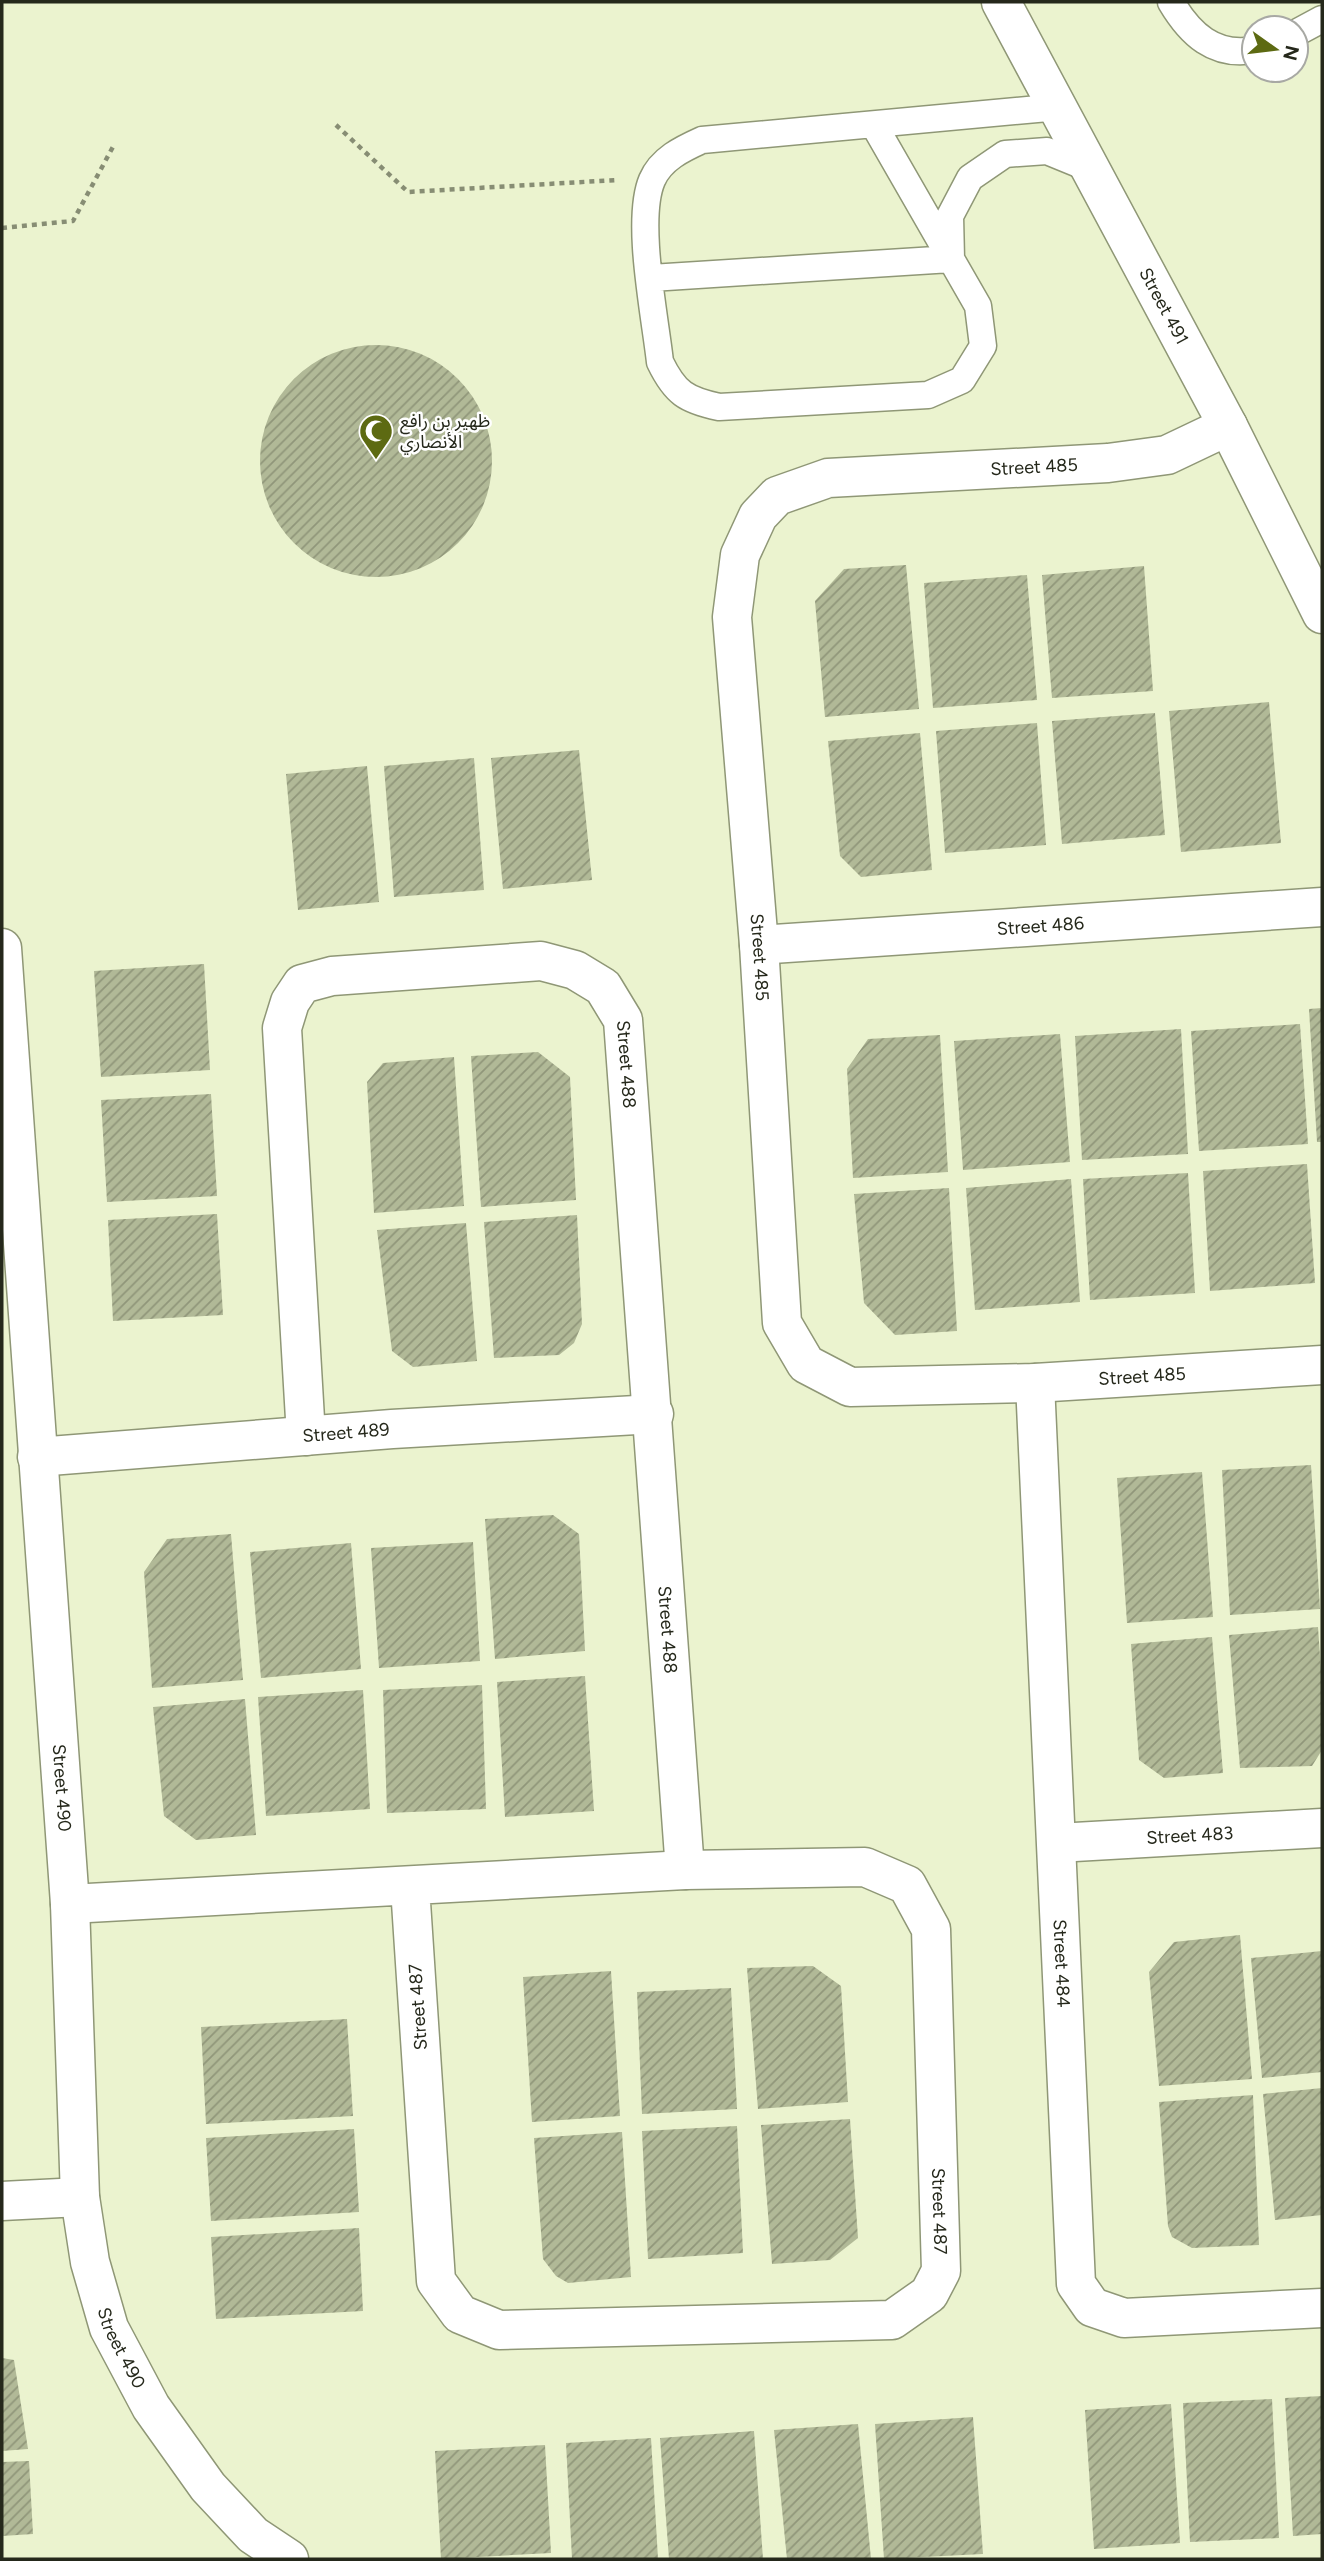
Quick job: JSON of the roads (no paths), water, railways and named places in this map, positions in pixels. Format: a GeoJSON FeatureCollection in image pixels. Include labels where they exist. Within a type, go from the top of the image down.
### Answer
{"type":"FeatureCollection","features":[{"type":"Feature","properties":{"kind":"street","name":"Street 491"},"geometry":{"type":"LineString","coordinates":[[1001,2],[1228,426],[1322,614]]}},
{"type":"Feature","properties":{"kind":"street","name":"Street 485"},"geometry":{"type":"LineString","coordinates":[[1228,426],[1167,455],[828,478],[777,496],[758,516],[740,555],[732,617],[759,945],[782,1323],[806,1364],[850,1387],[1035,1383],[1322,1365]]}},
{"type":"Feature","properties":{"kind":"street","name":"Street 486"},"geometry":{"type":"LineString","coordinates":[[759,945],[1322,907]]}},
{"type":"Feature","properties":{"kind":"street","name":"Street 490"},"geometry":{"type":"LineString","coordinates":[[2,948],[4,1030],[70,1904],[80,2197],[90,2262],[109,2328],[151,2407],[208,2487],[253,2535],[289,2559]]}},
{"type":"Feature","properties":{"kind":"street","name":"Street 488"},"geometry":{"type":"LineString","coordinates":[[306,1436],[282,1028],[290,1002],[302,984],[331,976],[541,961],[575,970],[603,987],[623,1020],[654,1414],[685,1870]]}},
{"type":"Feature","properties":{"kind":"street","name":"Street 484"},"geometry":{"type":"LineString","coordinates":[[1035,1383],[1076,2284],[1093,2307],[1106,2314],[1124,2318],[1322,2308]]}},
{"type":"Feature","properties":{"kind":"street","name":"Street 489"},"geometry":{"type":"LineString","coordinates":[[37,1457],[306,1436],[654,1414]]}},
{"type":"Feature","properties":{"kind":"street","name":"Street 483"},"geometry":{"type":"LineString","coordinates":[[1057,1843],[1322,1828]]}},
{"type":"Feature","properties":{"kind":"street","name":"Street 487"},"geometry":{"type":"LineString","coordinates":[[70,1904],[685,1870],[865,1867],[907,1885],[931,1929],[941,2270],[929,2294],[892,2320],[499,2330],[460,2314],[436,2281],[410,1887]]}},
{"type":"Feature","properties":{"kind":"street"},"geometry":{"type":"LineString","coordinates":[[2,2201],[80,2197]]}},
{"type":"Feature","properties":{"kind":"lane"},"geometry":{"type":"LineString","coordinates":[[1171,2],[1187,28],[1206,42],[1240,52]]}},
{"type":"Feature","properties":{"kind":"lane"},"geometry":{"type":"LineString","coordinates":[[874,125],[978,306],[983,346],[962,380],[928,395],[719,407],[691,401],[670,384],[660,362],[645,215],[652,178],[673,154],[702,141],[1059,107]]}},
{"type":"Feature","properties":{"kind":"lane"},"geometry":{"type":"LineString","coordinates":[[951,259],[950,216],[970,178],[1005,154],[1047,151],[1091,169]]}},
{"type":"Feature","properties":{"kind":"lane"},"geometry":{"type":"LineString","coordinates":[[651,278],[951,259]]}},
{"type":"Feature","properties":{"kind":"place","name":"ظهير بن رافع الأنصاري"},"geometry":{"type":"Point","coordinates":[376,461]}}]}
